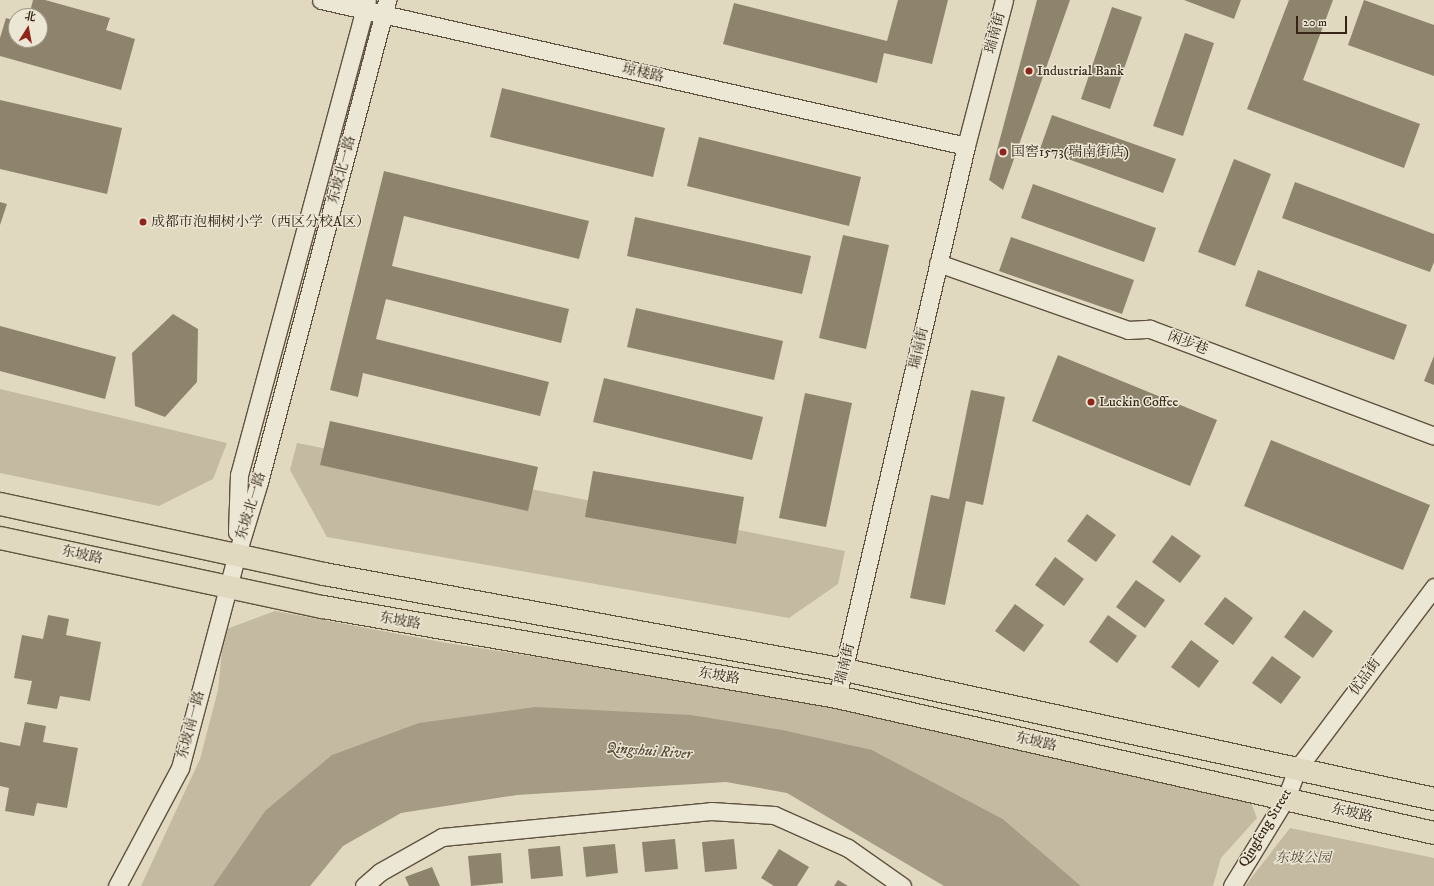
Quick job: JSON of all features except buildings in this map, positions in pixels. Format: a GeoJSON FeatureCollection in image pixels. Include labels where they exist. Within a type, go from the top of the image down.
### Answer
{"type":"FeatureCollection","features":[{"type":"Feature","properties":{"kind":"main road","name":"东坡路"},"geometry":{"type":"LineString","coordinates":[[0,504],[324,574],[845,670],[1434,799]]}},
{"type":"Feature","properties":{"kind":"main road","name":"东坡路"},"geometry":{"type":"LineString","coordinates":[[0,538],[228,586],[323,608],[837,697],[1286,798],[1434,833]]}},
{"type":"Feature","properties":{"kind":"street","name":"琼楼路"},"geometry":{"type":"LineString","coordinates":[[320,0],[385,8],[966,146]]}},
{"type":"Feature","properties":{"kind":"street","name":"瑞南街"},"geometry":{"type":"LineString","coordinates":[[837,697],[845,670],[966,146],[1004,0]]}},
{"type":"Feature","properties":{"kind":"street","name":"东坡北一路"},"geometry":{"type":"LineString","coordinates":[[237,554],[239,475],[365,5]]}},
{"type":"Feature","properties":{"kind":"street","name":"东坡北一路"},"geometry":{"type":"LineString","coordinates":[[237,554],[260,482],[385,8]]}},
{"type":"Feature","properties":{"kind":"street","name":"闲步巷"},"geometry":{"type":"LineString","coordinates":[[938,263],[1128,330],[1150,328],[1434,436]]}},
{"type":"Feature","properties":{"kind":"street","name":"东坡南一路"},"geometry":{"type":"LineString","coordinates":[[117,886],[180,768],[237,554]]}},
{"type":"Feature","properties":{"kind":"street","name":"优品街"},"geometry":{"type":"LineString","coordinates":[[1297,769],[1434,587]]}},
{"type":"Feature","properties":{"kind":"street","name":"Qingfeng Street"},"geometry":{"type":"LineString","coordinates":[[1232,886],[1286,798],[1297,769]]}},
{"type":"Feature","properties":{"kind":"street"},"geometry":{"type":"LineString","coordinates":[[364,886],[380,872],[442,837],[711,811],[774,815],[848,848],[902,886]]}},
{"type":"Feature","properties":{"kind":"green space"},"geometry":{"type":"Polygon","coordinates":[[[0,389],[227,443],[213,479],[159,506],[0,473],[0,389]]]}},
{"type":"Feature","properties":{"kind":"green space"},"geometry":{"type":"Polygon","coordinates":[[[297,443],[845,551],[838,584],[789,618],[327,537],[290,470],[297,443]]]}},
{"type":"Feature","properties":{"kind":"green space"},"geometry":{"type":"Polygon","coordinates":[[[275,611],[447,643],[750,690],[1249,797],[1257,818],[1221,858],[1213,886],[1081,886],[1003,819],[872,750],[265,811],[213,886],[141,886],[200,759],[218,690],[224,630],[275,611]]]}},
{"type":"Feature","properties":{"kind":"green space","name":"东坡公园"},"geometry":{"type":"Polygon","coordinates":[[[1290,828],[1434,858],[1434,886],[1245,886],[1290,828]]]}},
{"type":"Feature","properties":{"kind":"water","name":"Qingshui River"},"geometry":{"type":"Polygon","coordinates":[[[535,707],[691,715],[782,730],[872,750],[1003,819],[1081,886],[944,886],[787,793],[726,782],[517,795],[401,813],[343,846],[310,886],[213,886],[265,811],[332,755],[419,723],[535,707]]]}},
{"type":"Feature","properties":{"kind":"place","name":"Industrial Bank"},"geometry":{"type":"Point","coordinates":[1029,71]}},
{"type":"Feature","properties":{"kind":"place","name":"国窖1573(瑞南街店)"},"geometry":{"type":"Point","coordinates":[1003,152]}},
{"type":"Feature","properties":{"kind":"place","name":"成都市泡桐树小学（西区分校A区）"},"geometry":{"type":"Point","coordinates":[143,222]}},
{"type":"Feature","properties":{"kind":"place","name":"Luckin Coffee"},"geometry":{"type":"Point","coordinates":[1091,402]}}]}
